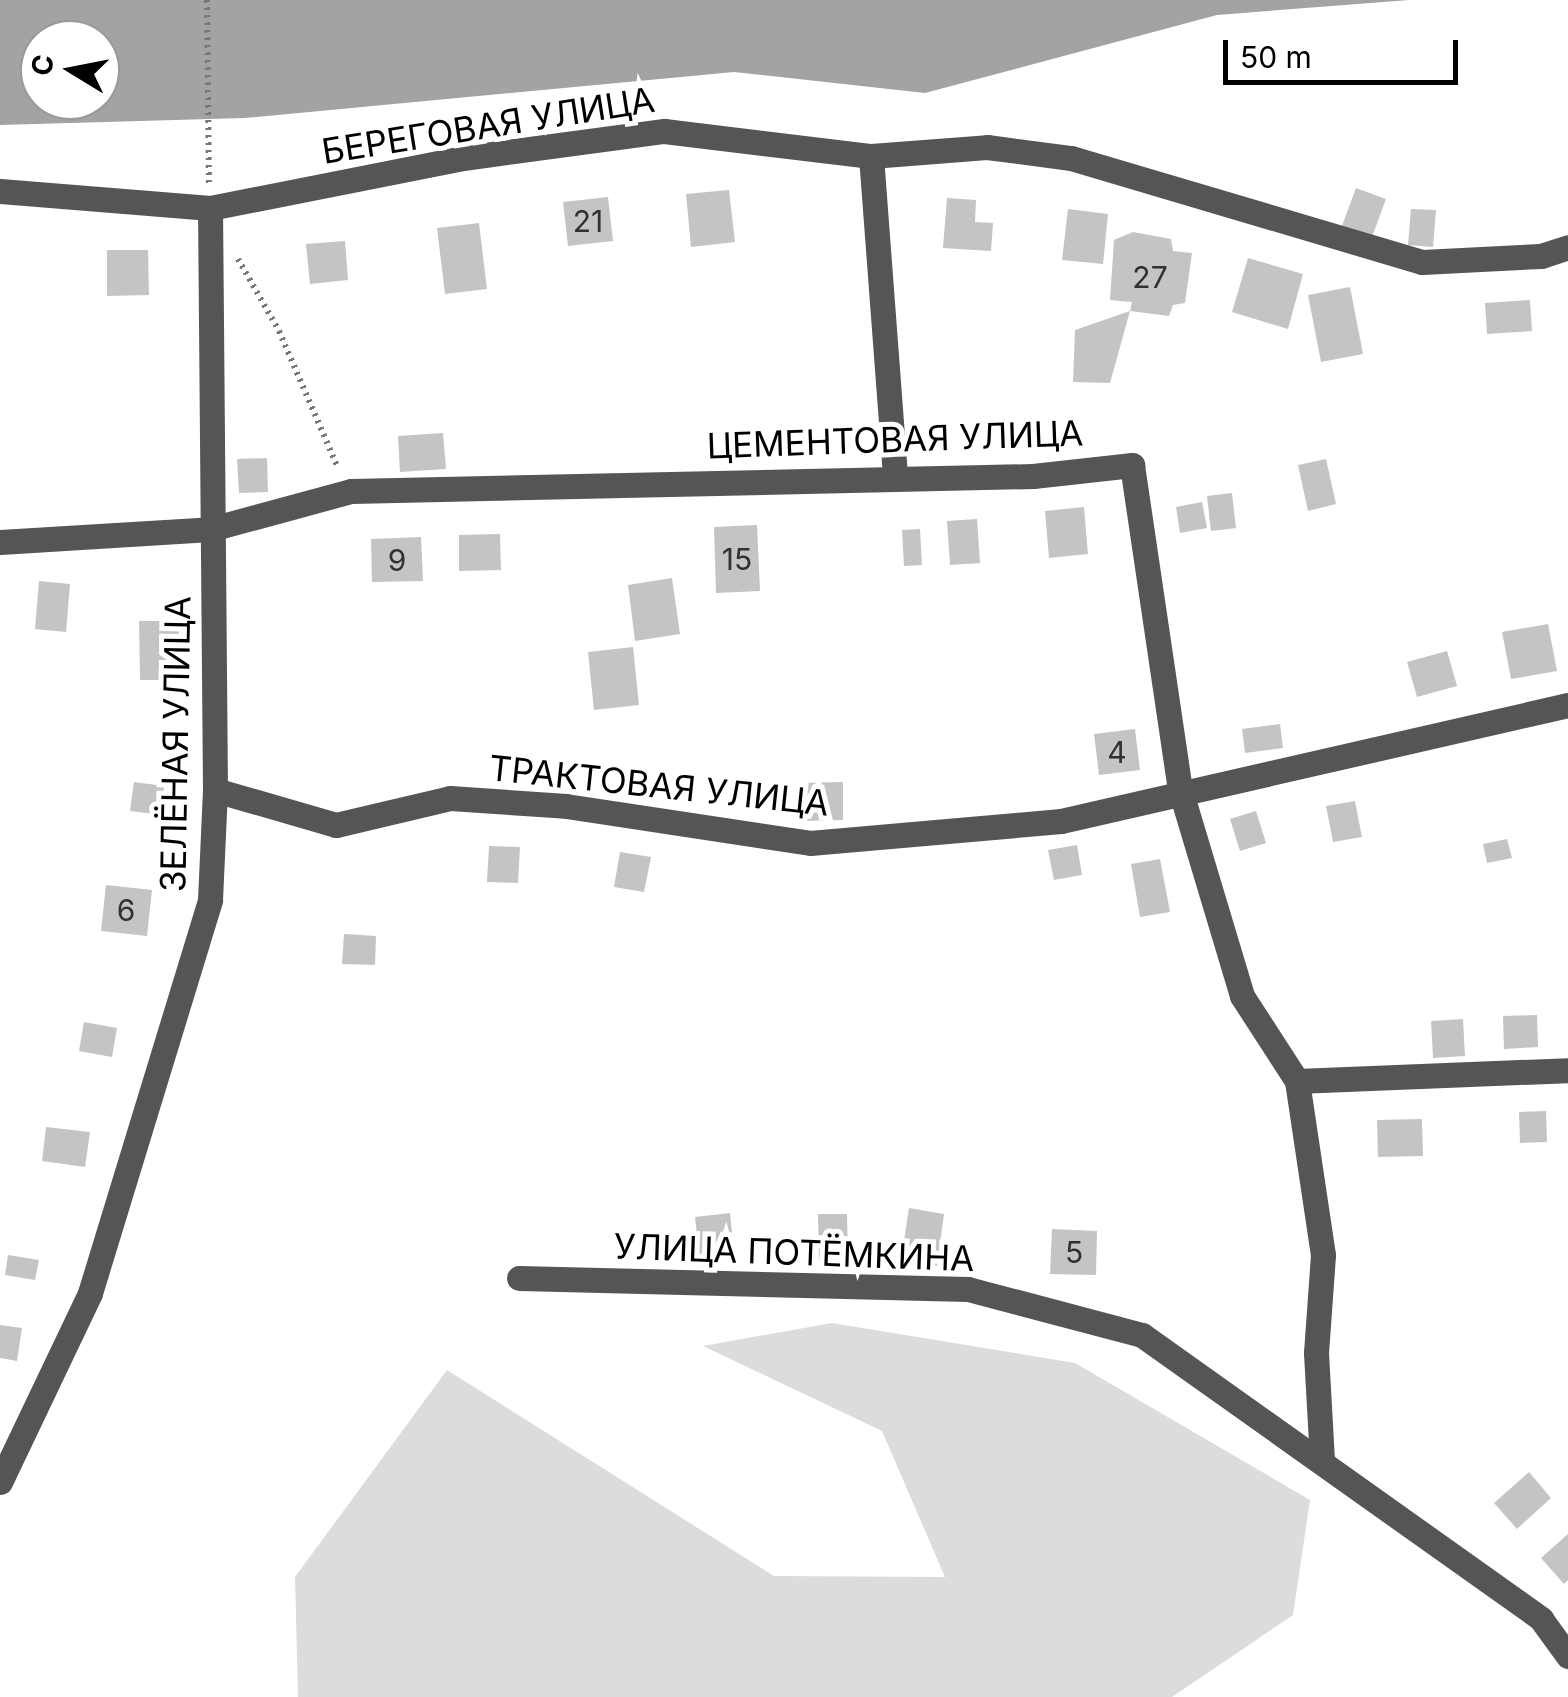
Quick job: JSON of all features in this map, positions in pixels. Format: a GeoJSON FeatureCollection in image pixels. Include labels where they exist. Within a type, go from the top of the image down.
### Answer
{"type":"FeatureCollection","features":[{"type":"Feature","properties":{"kind":"street","name":"БЕРЕГОВАЯ УЛИЦА"},"geometry":{"type":"LineString","coordinates":[[0,190],[210,208],[462,158],[664,131],[871,156],[987,146],[1071,158],[1422,262],[1541,256],[1568,247]]}},
{"type":"Feature","properties":{"kind":"street"},"geometry":{"type":"LineString","coordinates":[[871,156],[895,476]]}},
{"type":"Feature","properties":{"kind":"street","name":"ЗЕЛЁНАЯ УЛИЦА"},"geometry":{"type":"LineString","coordinates":[[0,1482],[90,1293],[210,900],[215,790],[210,208]]}},
{"type":"Feature","properties":{"kind":"street","name":"ЦЕМЕНТОВАЯ УЛИЦА"},"geometry":{"type":"LineString","coordinates":[[0,542],[211,529],[351,491],[895,476],[1033,476],[1132,465],[1180,789],[1242,996],[1296,1081],[1324,1255],[1316,1353],[1322,1460]]}},
{"type":"Feature","properties":{"kind":"street","name":"ТРАКТОВАЯ УЛИЦА"},"geometry":{"type":"LineString","coordinates":[[215,790],[336,824],[450,798],[566,806],[810,842],[1061,822],[1180,789],[1253,781],[1568,705]]}},
{"type":"Feature","properties":{"kind":"street"},"geometry":{"type":"LineString","coordinates":[[1296,1081],[1568,1070]]}},
{"type":"Feature","properties":{"kind":"street","name":"УЛИЦА ПОТЁМКИНА"},"geometry":{"type":"LineString","coordinates":[[519,1278],[968,1288],[1142,1335],[1542,1619],[1568,1656]]}},
{"type":"Feature","properties":{"kind":"path"},"geometry":{"type":"LineString","coordinates":[[207,0],[210,208]]}},
{"type":"Feature","properties":{"kind":"path"},"geometry":{"type":"LineString","coordinates":[[236,254],[351,491]]}},
{"type":"Feature","properties":{"kind":"shaded area"},"geometry":{"type":"Polygon","coordinates":[[[0,0],[1409,0],[1217,15],[925,93],[734,72],[245,118],[0,125],[0,0]]]}},
{"type":"Feature","properties":{"kind":"shaded area"},"geometry":{"type":"Polygon","coordinates":[[[832,1323],[1075,1363],[1310,1500],[1293,1615],[1172,1697],[298,1697],[295,1577],[447,1370],[774,1576],[945,1577],[882,1431],[703,1346],[832,1323]]]}},
{"type":"Feature","properties":{"kind":"building"},"geometry":{"type":"Polygon","coordinates":[[[1356,188],[1386,199],[1372,237],[1342,226],[1356,188]]]}},
{"type":"Feature","properties":{"kind":"building"},"geometry":{"type":"Polygon","coordinates":[[[729,190],[735,242],[691,247],[686,194],[729,190]]]}},
{"type":"Feature","properties":{"kind":"building"},"geometry":{"type":"Polygon","coordinates":[[[608,197],[613,241],[568,246],[563,202],[608,197]]]}},
{"type":"Feature","properties":{"kind":"building"},"geometry":{"type":"Polygon","coordinates":[[[947,198],[976,200],[975,222],[993,223],[991,251],[943,248],[947,198]]]}},
{"type":"Feature","properties":{"kind":"building"},"geometry":{"type":"Polygon","coordinates":[[[1068,209],[1108,214],[1103,264],[1062,260],[1068,209]]]}},
{"type":"Feature","properties":{"kind":"building"},"geometry":{"type":"Polygon","coordinates":[[[1411,209],[1436,210],[1433,247],[1408,245],[1411,209]]]}},
{"type":"Feature","properties":{"kind":"building"},"geometry":{"type":"Polygon","coordinates":[[[479,223],[487,289],[445,294],[437,228],[479,223]]]}},
{"type":"Feature","properties":{"kind":"building"},"geometry":{"type":"Polygon","coordinates":[[[1133,232],[1171,239],[1173,251],[1192,253],[1185,303],[1173,305],[1169,316],[1130,311],[1132,302],[1110,300],[1114,240],[1133,232]]]}},
{"type":"Feature","properties":{"kind":"building"},"geometry":{"type":"Polygon","coordinates":[[[345,241],[348,280],[310,284],[306,244],[345,241]]]}},
{"type":"Feature","properties":{"kind":"building"},"geometry":{"type":"Polygon","coordinates":[[[107,250],[148,250],[149,295],[107,296],[107,250]]]}},
{"type":"Feature","properties":{"kind":"building"},"geometry":{"type":"Polygon","coordinates":[[[1248,258],[1303,274],[1288,329],[1232,312],[1248,258]]]}},
{"type":"Feature","properties":{"kind":"building"},"geometry":{"type":"Polygon","coordinates":[[[1350,287],[1363,354],[1321,362],[1308,295],[1350,287]]]}},
{"type":"Feature","properties":{"kind":"building"},"geometry":{"type":"Polygon","coordinates":[[[1530,300],[1532,331],[1487,334],[1485,303],[1530,300]]]}},
{"type":"Feature","properties":{"kind":"building"},"geometry":{"type":"Polygon","coordinates":[[[1130,311],[1110,383],[1073,382],[1075,330],[1130,311]]]}},
{"type":"Feature","properties":{"kind":"building"},"geometry":{"type":"Polygon","coordinates":[[[443,433],[446,469],[400,472],[398,436],[443,433]]]}},
{"type":"Feature","properties":{"kind":"building"},"geometry":{"type":"Polygon","coordinates":[[[267,458],[268,492],[239,493],[237,459],[267,458]]]}},
{"type":"Feature","properties":{"kind":"building"},"geometry":{"type":"Polygon","coordinates":[[[1326,459],[1336,504],[1308,511],[1298,465],[1326,459]]]}},
{"type":"Feature","properties":{"kind":"building"},"geometry":{"type":"Polygon","coordinates":[[[1232,493],[1236,528],[1211,531],[1207,496],[1232,493]]]}},
{"type":"Feature","properties":{"kind":"building"},"geometry":{"type":"Polygon","coordinates":[[[1202,502],[1207,528],[1180,533],[1176,507],[1202,502]]]}},
{"type":"Feature","properties":{"kind":"building"},"geometry":{"type":"Polygon","coordinates":[[[1084,507],[1088,554],[1049,558],[1045,511],[1084,507]]]}},
{"type":"Feature","properties":{"kind":"building"},"geometry":{"type":"Polygon","coordinates":[[[977,519],[980,563],[950,565],[947,521],[977,519]]]}},
{"type":"Feature","properties":{"kind":"building"},"geometry":{"type":"Polygon","coordinates":[[[757,525],[760,591],[716,593],[714,527],[757,525]]]}},
{"type":"Feature","properties":{"kind":"building"},"geometry":{"type":"Polygon","coordinates":[[[920,529],[922,565],[904,566],[902,530],[920,529]]]}},
{"type":"Feature","properties":{"kind":"building"},"geometry":{"type":"Polygon","coordinates":[[[500,534],[501,570],[459,571],[459,535],[500,534]]]}},
{"type":"Feature","properties":{"kind":"building"},"geometry":{"type":"Polygon","coordinates":[[[421,537],[423,581],[372,582],[371,539],[421,537]]]}},
{"type":"Feature","properties":{"kind":"building"},"geometry":{"type":"Polygon","coordinates":[[[672,578],[680,634],[635,641],[628,585],[672,578]]]}},
{"type":"Feature","properties":{"kind":"building"},"geometry":{"type":"Polygon","coordinates":[[[39,581],[70,584],[66,632],[35,629],[39,581]]]}},
{"type":"Feature","properties":{"kind":"building"},"geometry":{"type":"Polygon","coordinates":[[[139,621],[179,621],[179,680],[140,680],[139,621]]]}},
{"type":"Feature","properties":{"kind":"building"},"geometry":{"type":"Polygon","coordinates":[[[1548,624],[1557,671],[1511,679],[1502,632],[1548,624]]]}},
{"type":"Feature","properties":{"kind":"building"},"geometry":{"type":"Polygon","coordinates":[[[633,647],[639,705],[594,710],[588,652],[633,647]]]}},
{"type":"Feature","properties":{"kind":"building"},"geometry":{"type":"Polygon","coordinates":[[[1447,651],[1457,686],[1417,697],[1407,662],[1447,651]]]}},
{"type":"Feature","properties":{"kind":"building"},"geometry":{"type":"Polygon","coordinates":[[[1280,724],[1283,748],[1245,753],[1242,729],[1280,724]]]}},
{"type":"Feature","properties":{"kind":"building"},"geometry":{"type":"Polygon","coordinates":[[[1135,729],[1140,770],[1099,775],[1094,734],[1135,729]]]}},
{"type":"Feature","properties":{"kind":"building"},"geometry":{"type":"Polygon","coordinates":[[[134,782],[164,786],[161,815],[130,811],[134,782]]]}},
{"type":"Feature","properties":{"kind":"building"},"geometry":{"type":"Polygon","coordinates":[[[843,782],[843,820],[800,821],[799,783],[843,782]]]}},
{"type":"Feature","properties":{"kind":"building"},"geometry":{"type":"Polygon","coordinates":[[[1355,801],[1362,837],[1333,842],[1326,806],[1355,801]]]}},
{"type":"Feature","properties":{"kind":"building"},"geometry":{"type":"Polygon","coordinates":[[[1256,811],[1266,843],[1240,851],[1230,819],[1256,811]]]}},
{"type":"Feature","properties":{"kind":"building"},"geometry":{"type":"Polygon","coordinates":[[[1507,839],[1512,858],[1487,863],[1483,844],[1507,839]]]}},
{"type":"Feature","properties":{"kind":"building"},"geometry":{"type":"Polygon","coordinates":[[[1077,845],[1082,875],[1054,880],[1048,850],[1077,845]]]}},
{"type":"Feature","properties":{"kind":"building"},"geometry":{"type":"Polygon","coordinates":[[[489,846],[520,847],[518,883],[487,882],[489,846]]]}},
{"type":"Feature","properties":{"kind":"building"},"geometry":{"type":"Polygon","coordinates":[[[620,852],[651,857],[644,892],[614,887],[620,852]]]}},
{"type":"Feature","properties":{"kind":"building"},"geometry":{"type":"Polygon","coordinates":[[[1160,859],[1170,912],[1140,917],[1131,864],[1160,859]]]}},
{"type":"Feature","properties":{"kind":"building"},"geometry":{"type":"Polygon","coordinates":[[[106,885],[152,890],[147,936],[101,931],[106,885]]]}},
{"type":"Feature","properties":{"kind":"building"},"geometry":{"type":"Polygon","coordinates":[[[344,934],[376,936],[375,965],[342,964],[344,934]]]}},
{"type":"Feature","properties":{"kind":"building"},"geometry":{"type":"Polygon","coordinates":[[[1537,1015],[1538,1047],[1504,1049],[1503,1016],[1537,1015]]]}},
{"type":"Feature","properties":{"kind":"building"},"geometry":{"type":"Polygon","coordinates":[[[1463,1019],[1465,1056],[1433,1058],[1431,1021],[1463,1019]]]}},
{"type":"Feature","properties":{"kind":"building"},"geometry":{"type":"Polygon","coordinates":[[[84,1022],[117,1028],[112,1057],[79,1051],[84,1022]]]}},
{"type":"Feature","properties":{"kind":"building"},"geometry":{"type":"Polygon","coordinates":[[[1546,1111],[1547,1142],[1520,1143],[1519,1112],[1546,1111]]]}},
{"type":"Feature","properties":{"kind":"building"},"geometry":{"type":"Polygon","coordinates":[[[1422,1119],[1423,1156],[1378,1157],[1377,1120],[1422,1119]]]}},
{"type":"Feature","properties":{"kind":"building"},"geometry":{"type":"Polygon","coordinates":[[[46,1127],[90,1132],[85,1167],[42,1161],[46,1127]]]}},
{"type":"Feature","properties":{"kind":"building"},"geometry":{"type":"Polygon","coordinates":[[[909,1208],[944,1214],[937,1266],[901,1260],[909,1208]]]}},
{"type":"Feature","properties":{"kind":"building"},"geometry":{"type":"Polygon","coordinates":[[[730,1213],[734,1252],[699,1255],[695,1217],[730,1213]]]}},
{"type":"Feature","properties":{"kind":"building"},"geometry":{"type":"Polygon","coordinates":[[[818,1214],[847,1214],[848,1258],[819,1259],[818,1214]]]}},
{"type":"Feature","properties":{"kind":"building"},"geometry":{"type":"Polygon","coordinates":[[[1052,1229],[1097,1231],[1096,1275],[1050,1274],[1052,1229]]]}},
{"type":"Feature","properties":{"kind":"building"},"geometry":{"type":"Polygon","coordinates":[[[8,1255],[39,1260],[35,1280],[5,1275],[8,1255]]]}},
{"type":"Feature","properties":{"kind":"building"},"geometry":{"type":"Polygon","coordinates":[[[0,1325],[22,1328],[17,1361],[0,1358],[0,1325]]]}},
{"type":"Feature","properties":{"kind":"building"},"geometry":{"type":"Polygon","coordinates":[[[1529,1472],[1551,1498],[1517,1529],[1494,1503],[1529,1472]]]}},
{"type":"Feature","properties":{"kind":"building"},"geometry":{"type":"Polygon","coordinates":[[[1568,1534],[1568,1580],[1564,1584],[1541,1558],[1568,1534]]]}}]}
